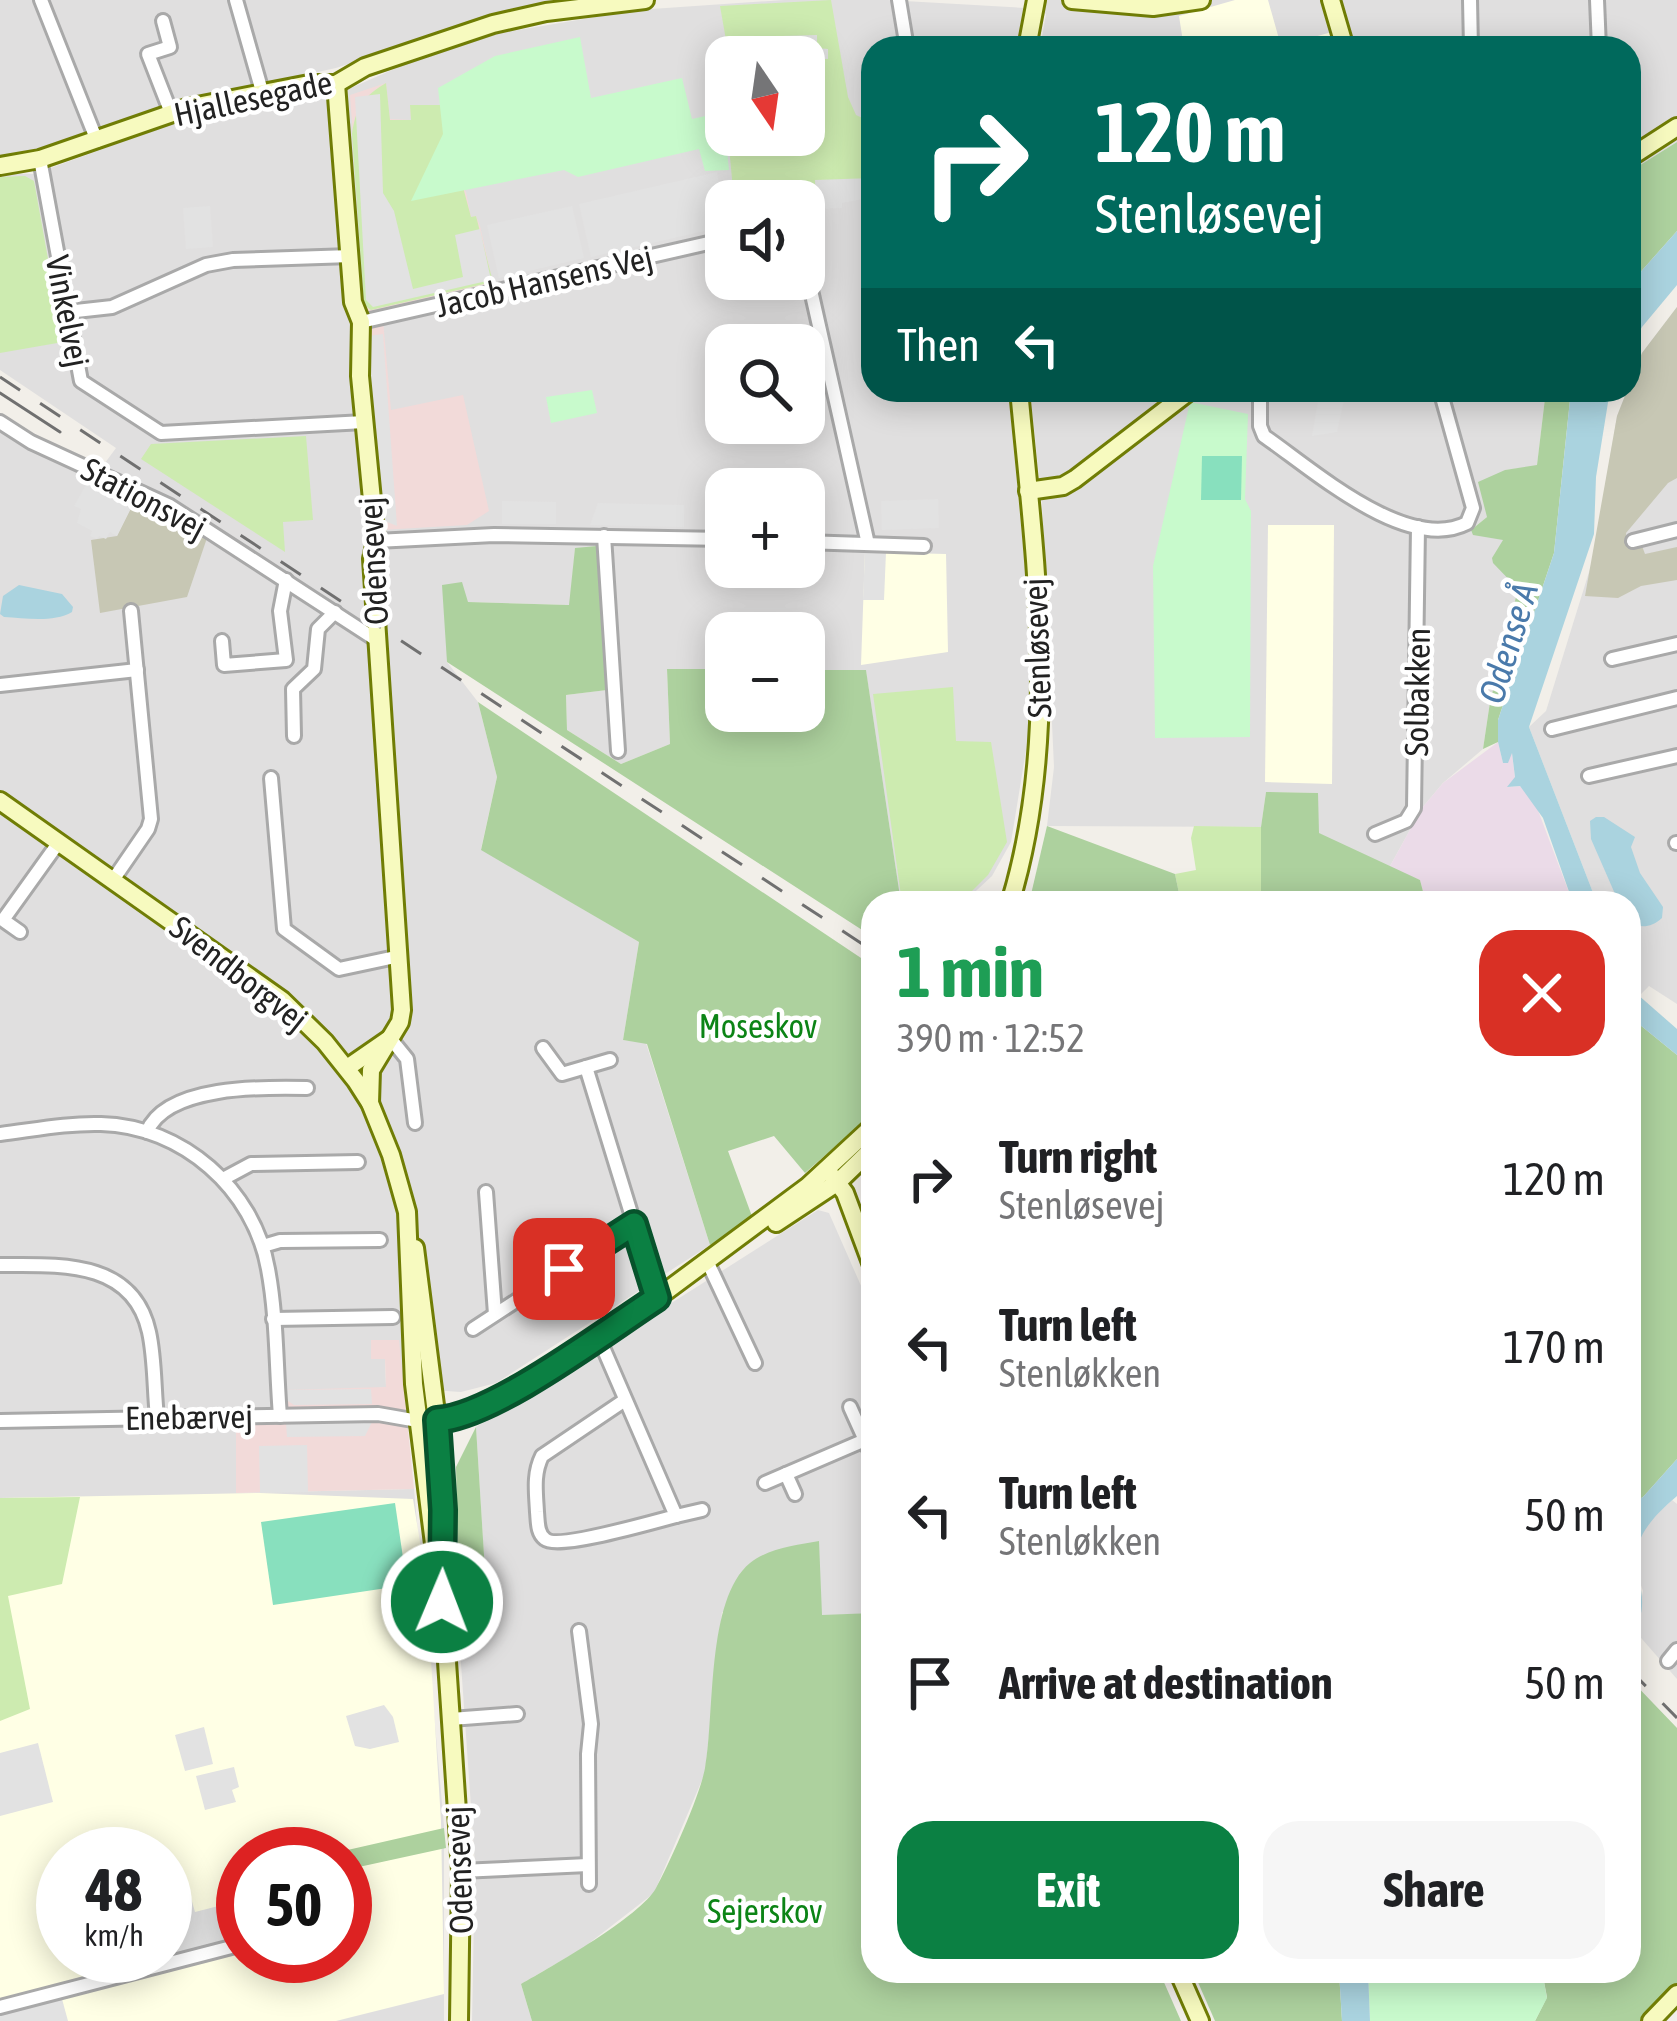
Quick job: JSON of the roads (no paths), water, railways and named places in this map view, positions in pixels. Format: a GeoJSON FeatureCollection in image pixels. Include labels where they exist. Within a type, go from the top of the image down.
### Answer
{"type":"FeatureCollection","features":[{"type":"Feature","properties":{"kind":"street"},"geometry":{"type":"LineString","coordinates":[[41,0],[97,141]]}},
{"type":"Feature","properties":{"kind":"street"},"geometry":{"type":"LineString","coordinates":[[236,0],[262,95]]}},
{"type":"Feature","properties":{"kind":"street","name":"Hjallesegade"},"geometry":{"type":"LineString","coordinates":[[0,166],[40,159],[171,113],[309,84],[336,84],[365,67],[447,37],[521,17],[645,0]]}},
{"type":"Feature","properties":{"kind":"street"},"geometry":{"type":"LineString","coordinates":[[899,0],[905,36]]}},
{"type":"Feature","properties":{"kind":"street"},"geometry":{"type":"LineString","coordinates":[[1030,36],[1037,0]]}},
{"type":"Feature","properties":{"kind":"street"},"geometry":{"type":"LineString","coordinates":[[1072,0],[1154,7],[1201,0]]}},
{"type":"Feature","properties":{"kind":"street"},"geometry":{"type":"LineString","coordinates":[[1331,0],[1342,36]]}},
{"type":"Feature","properties":{"kind":"street"},"geometry":{"type":"LineString","coordinates":[[1470,0],[1471,36]]}},
{"type":"Feature","properties":{"kind":"street"},"geometry":{"type":"LineString","coordinates":[[1598,0],[1599,36]]}},
{"type":"Feature","properties":{"kind":"street"},"geometry":{"type":"LineString","coordinates":[[163,21],[174,62]]}},
{"type":"Feature","properties":{"kind":"street"},"geometry":{"type":"LineString","coordinates":[[170,47],[148,54],[171,113]]}},
{"type":"Feature","properties":{"kind":"street","name":"Odensevej"},"geometry":{"type":"LineString","coordinates":[[336,84],[353,302],[361,322],[402,1010],[371,1070],[370,1103]]}},
{"type":"Feature","properties":{"kind":"street"},"geometry":{"type":"LineString","coordinates":[[1641,150],[1677,127]]}},
{"type":"Feature","properties":{"kind":"street","name":"Vinkelvej"},"geometry":{"type":"LineString","coordinates":[[40,159],[81,381],[161,433],[364,422]]}},
{"type":"Feature","properties":{"kind":"street","name":"Jacob Hansens Vej"},"geometry":{"type":"LineString","coordinates":[[361,322],[705,244]]}},
{"type":"Feature","properties":{"kind":"street"},"geometry":{"type":"LineString","coordinates":[[67,312],[112,307],[206,265],[351,256]]}},
{"type":"Feature","properties":{"kind":"street"},"geometry":{"type":"LineString","coordinates":[[813,300],[868,544]]}},
{"type":"Feature","properties":{"kind":"street","name":"Stenløsevej"},"geometry":{"type":"LineString","coordinates":[[1013,891],[1032,813],[1041,724],[1020,402]]}},
{"type":"Feature","properties":{"kind":"street"},"geometry":{"type":"LineString","coordinates":[[1028,491],[1075,479],[1175,402]]}},
{"type":"Feature","properties":{"kind":"street"},"geometry":{"type":"LineString","coordinates":[[1260,402],[1264,436],[1389,520],[1455,529],[1470,519],[1473,508],[1443,402]]}},
{"type":"Feature","properties":{"kind":"street","name":"Stationsvej"},"geometry":{"type":"LineString","coordinates":[[0,422],[32,442],[170,506],[378,641]]}},
{"type":"Feature","properties":{"kind":"street","name":"Solbakken"},"geometry":{"type":"LineString","coordinates":[[1375,834],[1406,820],[1414,808],[1418,527]]}},
{"type":"Feature","properties":{"kind":"street"},"geometry":{"type":"LineString","coordinates":[[1633,541],[1677,530]]}},
{"type":"Feature","properties":{"kind":"street"},"geometry":{"type":"LineString","coordinates":[[376,541],[494,535],[705,538]]}},
{"type":"Feature","properties":{"kind":"street"},"geometry":{"type":"LineString","coordinates":[[604,536],[618,751]]}},
{"type":"Feature","properties":{"kind":"street"},"geometry":{"type":"LineString","coordinates":[[825,543],[924,546]]}},
{"type":"Feature","properties":{"kind":"street"},"geometry":{"type":"LineString","coordinates":[[222,640],[224,665],[286,660],[280,611],[286,580]]}},
{"type":"Feature","properties":{"kind":"street"},"geometry":{"type":"LineString","coordinates":[[113,880],[151,818],[131,611]]}},
{"type":"Feature","properties":{"kind":"street"},"geometry":{"type":"LineString","coordinates":[[294,736],[292,689],[314,669],[318,629],[334,612]]}},
{"type":"Feature","properties":{"kind":"street"},"geometry":{"type":"LineString","coordinates":[[1612,659],[1677,644]]}},
{"type":"Feature","properties":{"kind":"street"},"geometry":{"type":"LineString","coordinates":[[0,685],[137,670]]}},
{"type":"Feature","properties":{"kind":"street"},"geometry":{"type":"LineString","coordinates":[[1552,729],[1677,698]]}},
{"type":"Feature","properties":{"kind":"street"},"geometry":{"type":"LineString","coordinates":[[1589,776],[1677,756]]}},
{"type":"Feature","properties":{"kind":"street"},"geometry":{"type":"LineString","coordinates":[[271,778],[280,793],[284,929],[339,969],[400,956]]}},
{"type":"Feature","properties":{"kind":"street","name":"Svendborgvej"},"geometry":{"type":"LineString","coordinates":[[0,801],[282,1000],[347,1068],[370,1103],[391,1155],[406,1212],[407,1291],[417,1324],[426,1413]]}},
{"type":"Feature","properties":{"kind":"street"},"geometry":{"type":"LineString","coordinates":[[20,932],[3,920],[58,842]]}},
{"type":"Feature","properties":{"kind":"street"},"geometry":{"type":"LineString","coordinates":[[347,1068],[390,1038],[407,1059],[415,1123]]}},
{"type":"Feature","properties":{"kind":"street"},"geometry":{"type":"LineString","coordinates":[[543,1048],[562,1074],[610,1060]]}},
{"type":"Feature","properties":{"kind":"street"},"geometry":{"type":"LineString","coordinates":[[586,1067],[657,1298]]}},
{"type":"Feature","properties":{"kind":"street"},"geometry":{"type":"LineString","coordinates":[[147,1132],[153,1117],[172,1104],[231,1090],[308,1088]]}},
{"type":"Feature","properties":{"kind":"street"},"geometry":{"type":"LineString","coordinates":[[0,1134],[101,1124],[147,1132],[201,1160],[223,1179],[252,1221],[262,1246],[280,1416]]}},
{"type":"Feature","properties":{"kind":"street"},"geometry":{"type":"LineString","coordinates":[[830,1181],[861,1141]]}},
{"type":"Feature","properties":{"kind":"street"},"geometry":{"type":"LineString","coordinates":[[830,1181],[861,1148]]}},
{"type":"Feature","properties":{"kind":"street"},"geometry":{"type":"LineString","coordinates":[[426,1413],[475,1412],[505,1396],[861,1157]]}},
{"type":"Feature","properties":{"kind":"street"},"geometry":{"type":"LineString","coordinates":[[223,1179],[251,1164],[358,1162]]}},
{"type":"Feature","properties":{"kind":"street"},"geometry":{"type":"LineString","coordinates":[[830,1181],[861,1244]]}},
{"type":"Feature","properties":{"kind":"street"},"geometry":{"type":"LineString","coordinates":[[830,1181],[861,1254]]}},
{"type":"Feature","properties":{"kind":"street"},"geometry":{"type":"LineString","coordinates":[[486,1192],[495,1315]]}},
{"type":"Feature","properties":{"kind":"street","name":"Odensevej"},"geometry":{"type":"LineString","coordinates":[[406,1212],[420,1270],[426,1413],[461,1871],[459,2021]]}},
{"type":"Feature","properties":{"kind":"street"},"geometry":{"type":"LineString","coordinates":[[473,1329],[634,1224]]}},
{"type":"Feature","properties":{"kind":"street"},"geometry":{"type":"LineString","coordinates":[[262,1246],[280,1241],[380,1240]]}},
{"type":"Feature","properties":{"kind":"street"},"geometry":{"type":"LineString","coordinates":[[708,1263],[754,1363]]}},
{"type":"Feature","properties":{"kind":"street"},"geometry":{"type":"LineString","coordinates":[[0,1265],[74,1265],[122,1287],[135,1300],[150,1333],[157,1418]]}},
{"type":"Feature","properties":{"kind":"street"},"geometry":{"type":"LineString","coordinates":[[273,1319],[393,1317]]}},
{"type":"Feature","properties":{"kind":"street"},"geometry":{"type":"LineString","coordinates":[[598,1336],[676,1516]]}},
{"type":"Feature","properties":{"kind":"street"},"geometry":{"type":"LineString","coordinates":[[625,1400],[542,1456],[535,1470],[538,1529],[544,1539],[554,1544],[702,1510]]}},
{"type":"Feature","properties":{"kind":"street"},"geometry":{"type":"LineString","coordinates":[[850,1407],[861,1431]]}},
{"type":"Feature","properties":{"kind":"street","name":"Odensevej"},"geometry":{"type":"LineString","coordinates":[[426,1413],[443,1510],[440,1571]]}},
{"type":"Feature","properties":{"kind":"street","name":"Enebærvej"},"geometry":{"type":"LineString","coordinates":[[0,1421],[426,1413]]}},
{"type":"Feature","properties":{"kind":"street"},"geometry":{"type":"LineString","coordinates":[[765,1484],[861,1442]]}},
{"type":"Feature","properties":{"kind":"street"},"geometry":{"type":"LineString","coordinates":[[786,1474],[795,1494]]}},
{"type":"Feature","properties":{"kind":"street"},"geometry":{"type":"LineString","coordinates":[[579,1630],[591,1724],[589,1884]]}},
{"type":"Feature","properties":{"kind":"street"},"geometry":{"type":"LineString","coordinates":[[451,1719],[517,1714]]}},
{"type":"Feature","properties":{"kind":"street"},"geometry":{"type":"LineString","coordinates":[[461,1871],[588,1865]]}},
{"type":"Feature","properties":{"kind":"street"},"geometry":{"type":"LineString","coordinates":[[0,2007],[216,1951]]}},
{"type":"Feature","properties":{"kind":"street"},"geometry":{"type":"LineString","coordinates":[[1183,1983],[1200,2021]]}},
{"type":"Feature","properties":{"kind":"street"},"geometry":{"type":"LineString","coordinates":[[1651,2021],[1677,1994]]}},
{"type":"Feature","properties":{"kind":"water"},"geometry":{"type":"Polygon","coordinates":[[[1677,231],[1677,285],[1641,329],[1641,272],[1677,231]]]}},
{"type":"Feature","properties":{"kind":"water"},"geometry":{"type":"Polygon","coordinates":[[[1570,402],[1608,402],[1596,477],[1594,534],[1529,727],[1592,891],[1569,891],[1543,818],[1520,786],[1507,787],[1515,777],[1512,753],[1508,763],[1503,763],[1498,742],[1498,720],[1554,553],[1570,402]]]}},
{"type":"Feature","properties":{"kind":"water"},"geometry":{"type":"Polygon","coordinates":[[[19,585],[62,594],[72,612],[48,619],[4,617],[0,614],[3,596],[19,585]]]}},
{"type":"Feature","properties":{"kind":"water"},"geometry":{"type":"Polygon","coordinates":[[[1604,817],[1635,837],[1631,847],[1640,873],[1663,907],[1662,918],[1654,924],[1641,926],[1641,891],[1614,891],[1591,839],[1590,821],[1604,817]]]}},
{"type":"Feature","properties":{"kind":"water"},"geometry":{"type":"Polygon","coordinates":[[[1641,998],[1677,1029],[1677,1055],[1641,1026],[1641,998]]]}},
{"type":"Feature","properties":{"kind":"water"},"geometry":{"type":"Polygon","coordinates":[[[1677,1459],[1677,1496],[1641,1538],[1643,1497],[1677,1459]]]}},
{"type":"Feature","properties":{"kind":"water"},"geometry":{"type":"Polygon","coordinates":[[[1340,1983],[1368,1983],[1370,2021],[1342,2021],[1340,1983]]]}},
{"type":"Feature","properties":{"kind":"tram line"},"geometry":{"type":"LineString","coordinates":[[0,393],[60,432]]}},
{"type":"Feature","properties":{"kind":"railway"},"geometry":{"type":"LineString","coordinates":[[0,377],[861,943]]}},
{"type":"Feature","properties":{"kind":"railway"},"geometry":{"type":"LineString","coordinates":[[1641,1681],[1677,1718]]}},
{"type":"Feature","properties":{"kind":"water label","name":"Odense Å"},"geometry":{"type":"Point","coordinates":[1508,643]}},
{"type":"Feature","properties":{"kind":"park label","name":"Moseskov"},"geometry":{"type":"Point","coordinates":[758,1026]}},
{"type":"Feature","properties":{"kind":"park label","name":"Sejerskov"},"geometry":{"type":"Point","coordinates":[765,1911]}}]}
